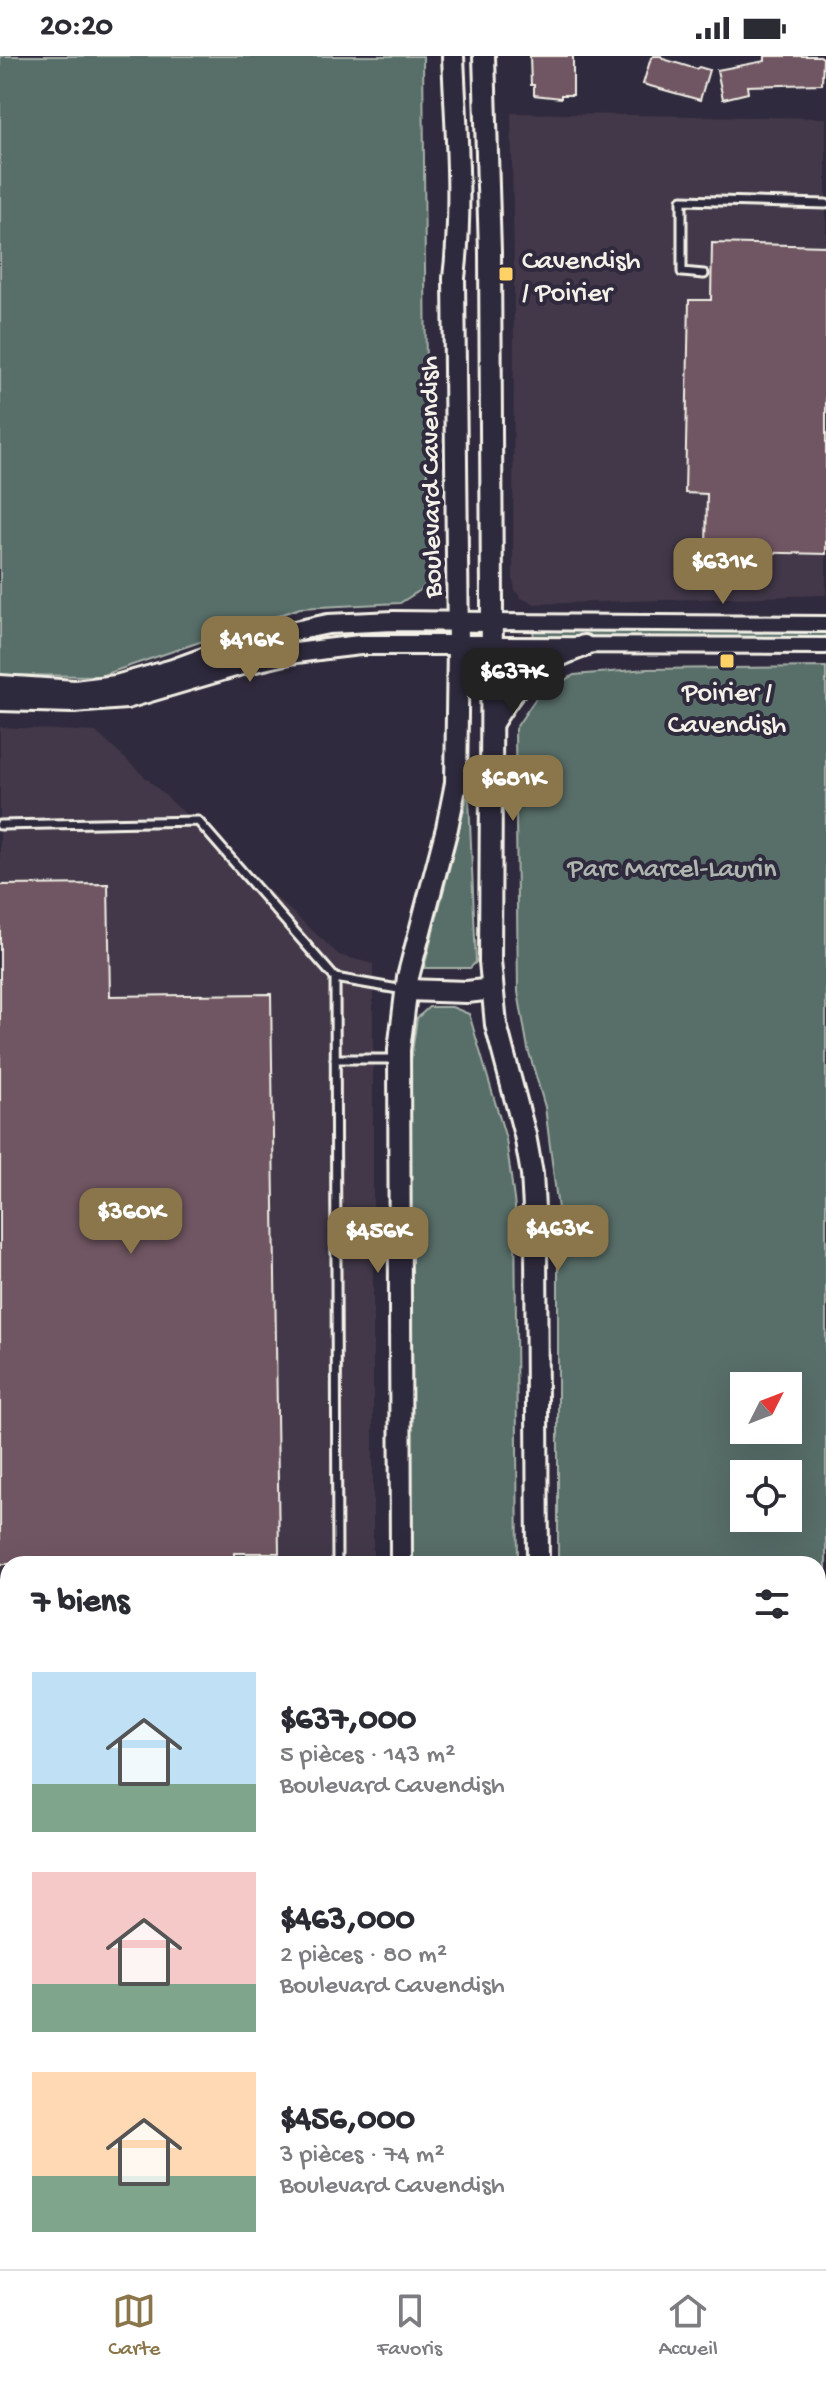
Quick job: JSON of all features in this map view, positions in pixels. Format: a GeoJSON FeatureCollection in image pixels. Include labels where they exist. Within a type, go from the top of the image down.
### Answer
{"type":"FeatureCollection","features":[{"type":"Feature","properties":{"kind":"main road","name":"Boulevard Cavendish"},"geometry":{"type":"LineString","coordinates":[[401,1556],[399,1059],[406,990],[455,790],[458,622],[454,278],[458,163],[453,56]]}},
{"type":"Feature","properties":{"kind":"main road"},"geometry":{"type":"LineString","coordinates":[[484,56],[490,252],[490,953],[492,989],[503,1056],[525,1135],[533,1186],[538,1556]]}},
{"type":"Feature","properties":{"kind":"main road"},"geometry":{"type":"LineString","coordinates":[[457,253],[490,252]]}},
{"type":"Feature","properties":{"kind":"main road"},"geometry":{"type":"LineString","coordinates":[[491,723],[511,692],[529,673],[552,659],[584,646]]}},
{"type":"Feature","properties":{"kind":"main road"},"geometry":{"type":"LineString","coordinates":[[406,990],[467,992],[492,989]]}},
{"type":"Feature","properties":{"kind":"street"},"geometry":{"type":"LineString","coordinates":[[0,685],[99,688],[173,669],[252,640],[312,626],[346,623],[826,624]]}},
{"type":"Feature","properties":{"kind":"street"},"geometry":{"type":"LineString","coordinates":[[0,701],[110,701],[298,652],[360,645],[826,646]]}},
{"type":"Feature","properties":{"kind":"lane"},"geometry":{"type":"LineString","coordinates":[[704,274],[682,272],[682,200],[826,204]]}},
{"type":"Feature","properties":{"kind":"lane"},"geometry":{"type":"LineString","coordinates":[[0,825],[198,821],[335,978],[406,990]]}},
{"type":"Feature","properties":{"kind":"lane"},"geometry":{"type":"LineString","coordinates":[[335,978],[337,1556]]}},
{"type":"Feature","properties":{"kind":"lane"},"geometry":{"type":"LineString","coordinates":[[335,1059],[399,1059]]}},
{"type":"Feature","properties":{"kind":"shaded area"},"geometry":{"type":"Polygon","coordinates":[[[511,113],[826,118],[826,595],[534,604],[521,598],[515,590],[511,113]]]}},
{"type":"Feature","properties":{"kind":"shaded area"},"geometry":{"type":"Polygon","coordinates":[[[0,727],[96,732],[339,955],[373,964],[373,1556],[0,1556],[0,727]]]}},
{"type":"Feature","properties":{"kind":"green space"},"geometry":{"type":"Polygon","coordinates":[[[0,56],[423,56],[428,582],[422,589],[400,603],[300,608],[100,676],[0,675],[0,56]]]}},
{"type":"Feature","properties":{"kind":"green space"},"geometry":{"type":"Polygon","coordinates":[[[533,629],[826,629],[826,640],[534,640],[533,629]]]}},
{"type":"Feature","properties":{"kind":"green space","name":"Parc Marcel-Laurin"},"geometry":{"type":"Polygon","coordinates":[[[826,667],[826,1556],[558,1556],[558,1209],[545,1107],[528,1049],[518,992],[515,729],[538,695],[574,675],[647,669],[826,667]]]}},
{"type":"Feature","properties":{"kind":"green space"},"geometry":{"type":"Polygon","coordinates":[[[467,798],[476,962],[470,968],[424,968],[467,798]]]}},
{"type":"Feature","properties":{"kind":"green space"},"geometry":{"type":"Polygon","coordinates":[[[429,1007],[452,1007],[469,1014],[506,1139],[515,1207],[518,1556],[411,1556],[409,1074],[417,1018],[429,1007]]]}},
{"type":"Feature","properties":{"kind":"building"},"geometry":{"type":"Polygon","coordinates":[[[530,56],[573,56],[573,95],[561,95],[561,98],[534,95],[530,56]]]}},
{"type":"Feature","properties":{"kind":"building"},"geometry":{"type":"Polygon","coordinates":[[[654,56],[709,70],[700,100],[643,84],[654,56]]]}},
{"type":"Feature","properties":{"kind":"building"},"geometry":{"type":"Polygon","coordinates":[[[765,56],[820,56],[823,58],[822,84],[747,86],[748,93],[723,99],[717,70],[765,61],[765,56]]]}},
{"type":"Feature","properties":{"kind":"building"},"geometry":{"type":"Polygon","coordinates":[[[712,243],[826,246],[826,554],[706,551],[707,494],[685,493],[689,300],[711,300],[712,243]]]}},
{"type":"Feature","properties":{"kind":"building"},"geometry":{"type":"Polygon","coordinates":[[[108,884],[110,996],[271,994],[279,1553],[234,1553],[234,1556],[0,1556],[0,885],[108,884]]]}},
{"type":"Feature","properties":{"kind":"place","name":"Cavendish / Poirier"},"geometry":{"type":"Point","coordinates":[506,274]}},
{"type":"Feature","properties":{"kind":"place","name":"Poirier / Cavendish"},"geometry":{"type":"Point","coordinates":[727,661]}}]}
